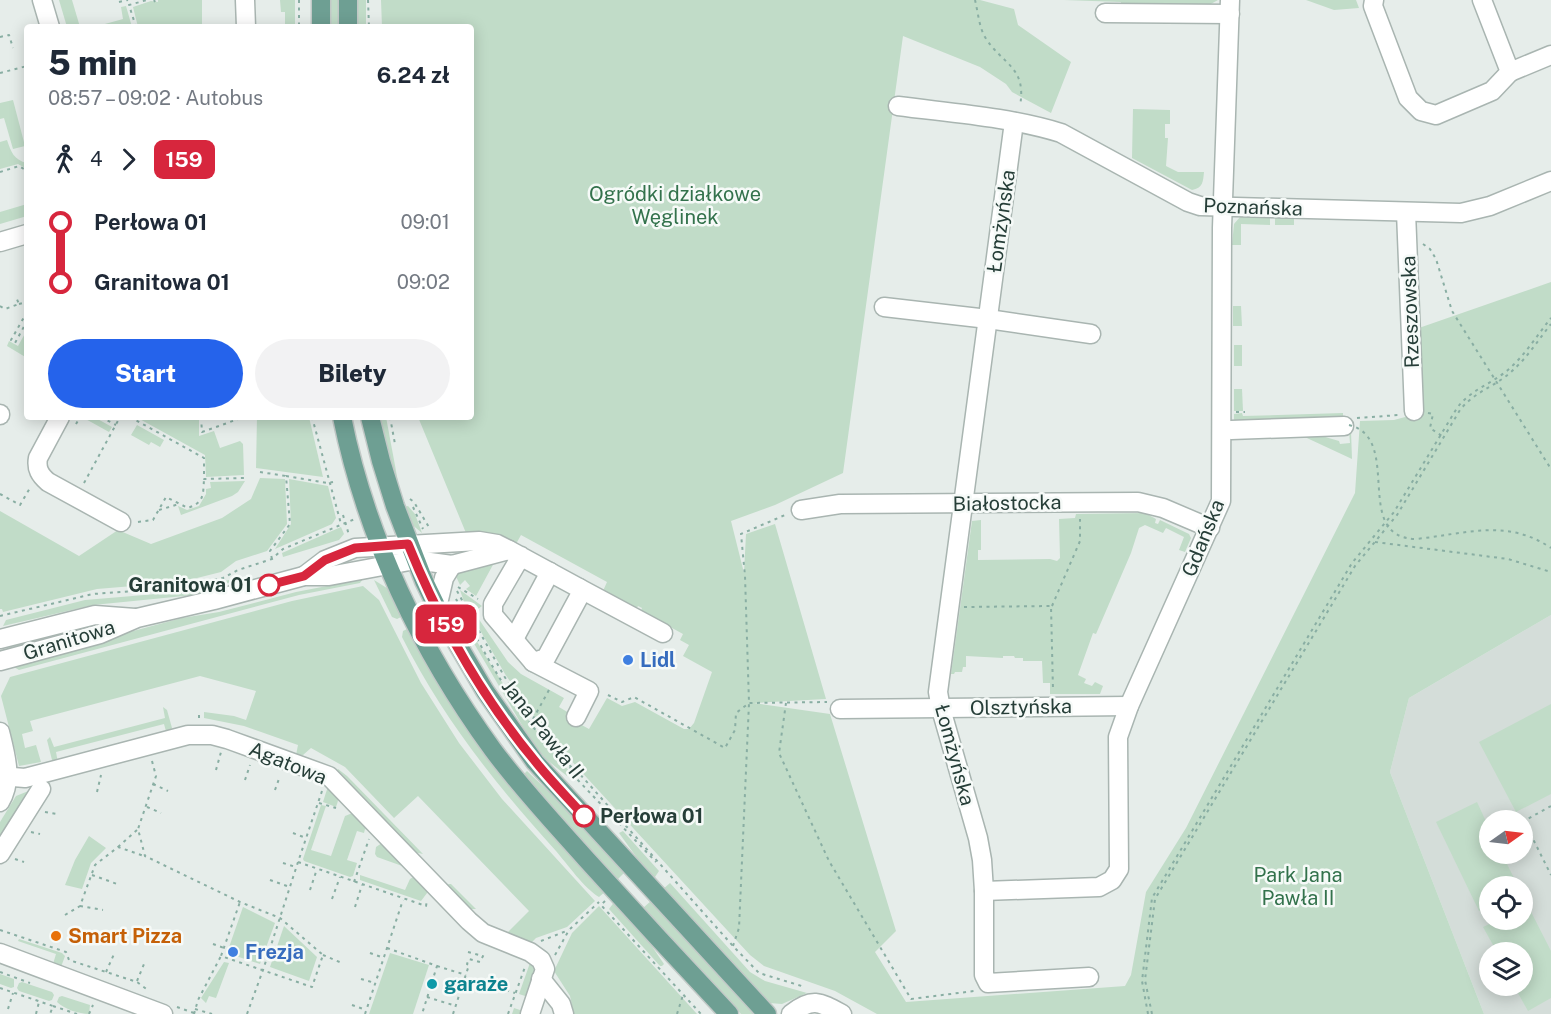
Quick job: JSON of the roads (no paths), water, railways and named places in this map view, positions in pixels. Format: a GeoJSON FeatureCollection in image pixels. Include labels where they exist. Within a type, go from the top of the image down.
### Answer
{"type":"FeatureCollection","features":[{"type":"Feature","properties":{"kind":"main road"},"geometry":{"type":"LineString","coordinates":[[321,0],[321,24]]}},
{"type":"Feature","properties":{"kind":"main road"},"geometry":{"type":"LineString","coordinates":[[348,0],[348,24]]}},
{"type":"Feature","properties":{"kind":"main road"},"geometry":{"type":"LineString","coordinates":[[343,420],[368,514],[388,566],[408,610],[456,696],[494,751],[552,822],[729,1014]]}},
{"type":"Feature","properties":{"kind":"main road","name":"Jana Pawła II"},"geometry":{"type":"LineString","coordinates":[[371,420],[381,461],[402,502],[412,552],[443,604],[484,691],[535,762],[767,1014]]}},
{"type":"Feature","properties":{"kind":"street"},"geometry":{"type":"LineString","coordinates":[[42,0],[49,24]]}},
{"type":"Feature","properties":{"kind":"street"},"geometry":{"type":"LineString","coordinates":[[245,0],[246,24]]}},
{"type":"Feature","properties":{"kind":"street"},"geometry":{"type":"LineString","coordinates":[[1374,0],[1373,6],[1408,98],[1421,111],[1436,115],[1492,91],[1510,72],[1551,56]]}},
{"type":"Feature","properties":{"kind":"street"},"geometry":{"type":"LineString","coordinates":[[1482,0],[1510,72]]}},
{"type":"Feature","properties":{"kind":"street","name":"Gdańska"},"geometry":{"type":"LineString","coordinates":[[984,891],[1099,887],[1112,880],[1119,869],[1118,737],[1129,706],[1221,501],[1222,206],[1230,7],[1105,13]]}},
{"type":"Feature","properties":{"kind":"street","name":"Poznańska"},"geometry":{"type":"LineString","coordinates":[[898,106],[1017,115],[1044,128],[1061,133],[1193,204],[1449,213],[1474,211],[1551,181]]}},
{"type":"Feature","properties":{"kind":"street","name":"Łomżyńska"},"geometry":{"type":"LineString","coordinates":[[1017,115],[939,685],[941,709],[978,838],[982,861],[984,975],[988,983],[1089,977]]}},
{"type":"Feature","properties":{"kind":"street","name":"Rzeszowska"},"geometry":{"type":"LineString","coordinates":[[1406,212],[1414,411]]}},
{"type":"Feature","properties":{"kind":"street"},"geometry":{"type":"LineString","coordinates":[[0,242],[24,235]]}},
{"type":"Feature","properties":{"kind":"street"},"geometry":{"type":"LineString","coordinates":[[885,307],[1092,334]]}},
{"type":"Feature","properties":{"kind":"street"},"geometry":{"type":"LineString","coordinates":[[1234,421],[1347,423]]}},
{"type":"Feature","properties":{"kind":"street"},"geometry":{"type":"LineString","coordinates":[[67,422],[38,458],[40,473],[48,482],[126,520]]}},
{"type":"Feature","properties":{"kind":"street","name":"Białostocka"},"geometry":{"type":"LineString","coordinates":[[794,512],[840,504],[1138,502],[1163,508],[1210,528]]}},
{"type":"Feature","properties":{"kind":"street"},"geometry":{"type":"LineString","coordinates":[[352,542],[364,534],[368,514]]}},
{"type":"Feature","properties":{"kind":"street"},"geometry":{"type":"LineString","coordinates":[[453,573],[412,552],[431,539],[497,544],[663,633]]}},
{"type":"Feature","properties":{"kind":"street","name":"Granitowa"},"geometry":{"type":"LineString","coordinates":[[304,576],[352,542],[412,552]]}},
{"type":"Feature","properties":{"kind":"street","name":"Granitowa"},"geometry":{"type":"LineString","coordinates":[[0,661],[100,634],[137,618],[304,576],[329,576],[388,566],[412,552]]}},
{"type":"Feature","properties":{"kind":"street"},"geometry":{"type":"LineString","coordinates":[[443,604],[444,578],[515,553]]}},
{"type":"Feature","properties":{"kind":"street"},"geometry":{"type":"LineString","coordinates":[[515,553],[493,604],[493,615],[533,662],[589,692],[576,717]]}},
{"type":"Feature","properties":{"kind":"street"},"geometry":{"type":"LineString","coordinates":[[514,639],[550,572]]}},
{"type":"Feature","properties":{"kind":"street"},"geometry":{"type":"LineString","coordinates":[[533,662],[546,658],[580,595],[579,588]]}},
{"type":"Feature","properties":{"kind":"street","name":"Granitowa"},"geometry":{"type":"LineString","coordinates":[[0,639],[95,615],[137,618]]}},
{"type":"Feature","properties":{"kind":"street","name":"Olsztyńska"},"geometry":{"type":"LineString","coordinates":[[836,705],[941,709],[1129,706]]}},
{"type":"Feature","properties":{"kind":"street"},"geometry":{"type":"LineString","coordinates":[[0,732],[7,757],[0,802]]}},
{"type":"Feature","properties":{"kind":"street","name":"Agatowa"},"geometry":{"type":"LineString","coordinates":[[4,777],[25,778],[188,735],[212,735],[329,776],[476,927],[539,964]]}},
{"type":"Feature","properties":{"kind":"street"},"geometry":{"type":"LineString","coordinates":[[0,854],[41,789]]}},
{"type":"Feature","properties":{"kind":"street"},"geometry":{"type":"LineString","coordinates":[[0,953],[170,1011]]}},
{"type":"Feature","properties":{"kind":"street"},"geometry":{"type":"LineString","coordinates":[[530,1014],[539,964]]}},
{"type":"Feature","properties":{"kind":"street"},"geometry":{"type":"LineString","coordinates":[[539,964],[564,1014]]}},
{"type":"Feature","properties":{"kind":"street"},"geometry":{"type":"LineString","coordinates":[[791,1014],[804,1005],[818,1002],[842,1014]]}},
{"type":"Feature","properties":{"kind":"place","name":"Granitowa 01"},"geometry":{"type":"Point","coordinates":[269,585]}},
{"type":"Feature","properties":{"kind":"place","name":"Lidl"},"geometry":{"type":"Point","coordinates":[628,660]}},
{"type":"Feature","properties":{"kind":"place","name":"Perłowa 01"},"geometry":{"type":"Point","coordinates":[584,816]}},
{"type":"Feature","properties":{"kind":"place","name":"Smart Pizza"},"geometry":{"type":"Point","coordinates":[56,936]}},
{"type":"Feature","properties":{"kind":"place","name":"Frezja"},"geometry":{"type":"Point","coordinates":[233,952]}},
{"type":"Feature","properties":{"kind":"place","name":"garaże"},"geometry":{"type":"Point","coordinates":[432,984]}},
{"type":"Feature","properties":{"kind":"park label","name":"Ogródki działkowe Węglinek"},"geometry":{"type":"Point","coordinates":[675,206]}},
{"type":"Feature","properties":{"kind":"park label","name":"Park Jana Pawła II"},"geometry":{"type":"Point","coordinates":[1298,886]}}]}
